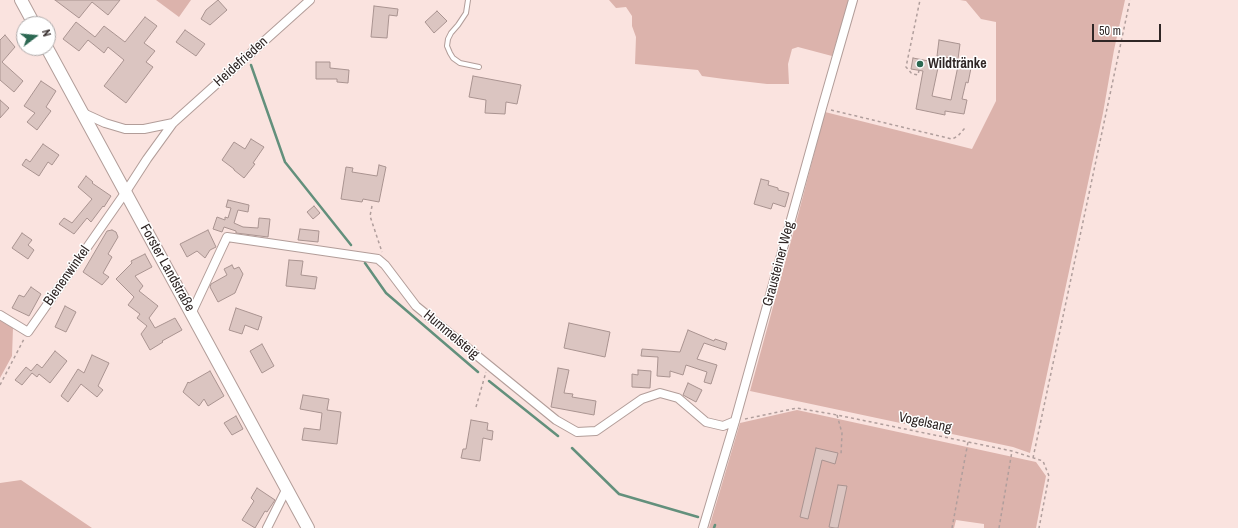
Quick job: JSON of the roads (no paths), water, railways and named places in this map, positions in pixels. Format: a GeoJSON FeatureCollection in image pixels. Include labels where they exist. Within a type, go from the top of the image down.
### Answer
{"type":"FeatureCollection","features":[{"type":"Feature","properties":{"kind":"main road"},"geometry":{"type":"LineString","coordinates":[[21,0],[30,16]]}},
{"type":"Feature","properties":{"kind":"main road","name":"Forster Landstraße"},"geometry":{"type":"LineString","coordinates":[[50,56],[192,312],[308,528]]}},
{"type":"Feature","properties":{"kind":"street","name":"Heidefrieden"},"geometry":{"type":"LineString","coordinates":[[125,193],[146,159],[173,123],[310,0]]}},
{"type":"Feature","properties":{"kind":"street","name":"Grausteiner Weg"},"geometry":{"type":"LineString","coordinates":[[703,528],[735,421],[853,0]]}},
{"type":"Feature","properties":{"kind":"street"},"geometry":{"type":"LineString","coordinates":[[81,112],[105,123],[125,129],[144,129],[173,123]]}},
{"type":"Feature","properties":{"kind":"street","name":"Bienenwinkel"},"geometry":{"type":"LineString","coordinates":[[0,315],[28,332],[125,193]]}},
{"type":"Feature","properties":{"kind":"street","name":"Hummelsteig"},"geometry":{"type":"LineString","coordinates":[[192,312],[227,237],[378,260],[385,265],[416,306],[556,420],[577,432],[596,431],[642,399],[660,392],[678,398],[706,422],[723,426],[735,421]]}},
{"type":"Feature","properties":{"kind":"street"},"geometry":{"type":"LineString","coordinates":[[267,528],[287,488]]}},
{"type":"Feature","properties":{"kind":"lane"},"geometry":{"type":"LineString","coordinates":[[468,0],[466,13],[451,33],[448,39],[448,46],[450,53],[460,63],[479,67]]}},
{"type":"Feature","properties":{"kind":"waterway"},"geometry":{"type":"LineString","coordinates":[[251,65],[285,162],[351,245]]}},
{"type":"Feature","properties":{"kind":"waterway"},"geometry":{"type":"LineString","coordinates":[[365,263],[386,293],[478,372]]}},
{"type":"Feature","properties":{"kind":"waterway"},"geometry":{"type":"LineString","coordinates":[[489,381],[558,436]]}},
{"type":"Feature","properties":{"kind":"waterway"},"geometry":{"type":"LineString","coordinates":[[572,448],[619,494],[698,517]]}},
{"type":"Feature","properties":{"kind":"place","name":"Wildtränke"},"geometry":{"type":"Point","coordinates":[920,64]}}]}
